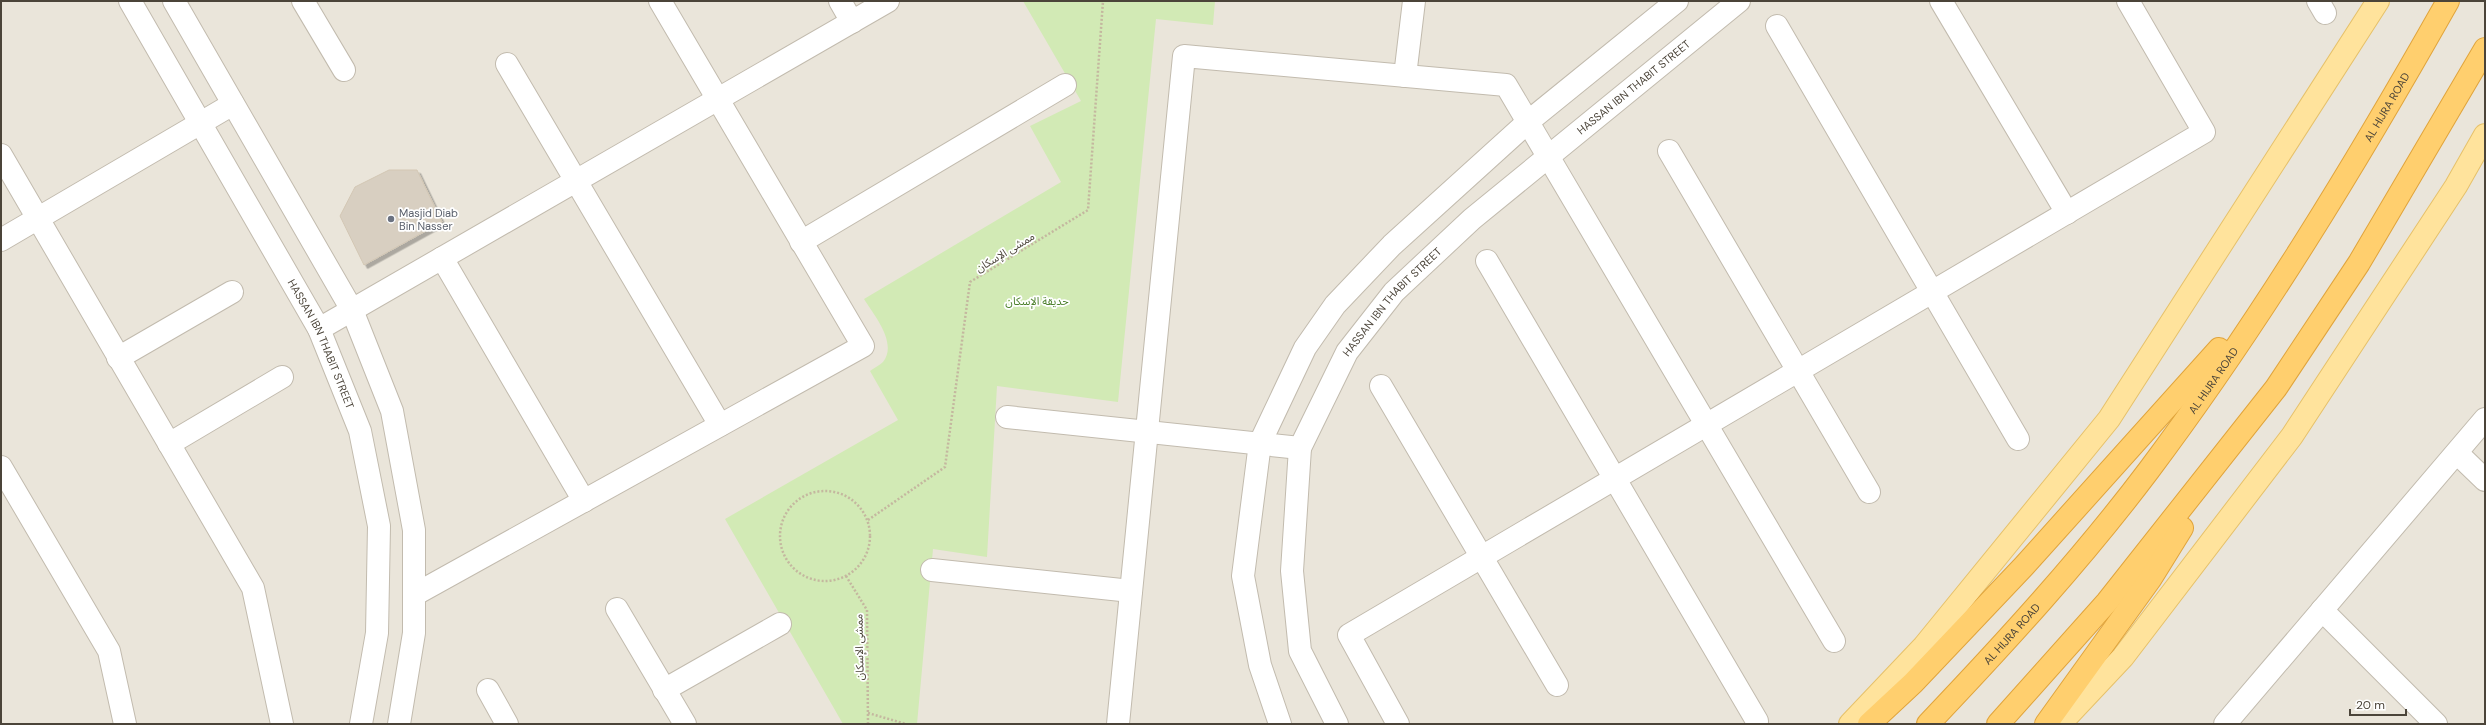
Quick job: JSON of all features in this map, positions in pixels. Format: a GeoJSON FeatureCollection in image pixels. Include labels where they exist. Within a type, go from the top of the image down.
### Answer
{"type":"FeatureCollection","features":[{"type":"Feature","properties":{"kind":"highway","name":"AL HIJRA ROAD"},"geometry":{"type":"LineString","coordinates":[[1928,724],[2058,580],[2148,470],[2223,366],[2356,162],[2448,1]]}},
{"type":"Feature","properties":{"kind":"highway"},"geometry":{"type":"LineString","coordinates":[[1998,724],[2107,602],[2238,439],[2276,388],[2359,262],[2485,49]]}},
{"type":"Feature","properties":{"kind":"highway"},"geometry":{"type":"LineString","coordinates":[[1869,724],[1941,654],[2094,490],[2212,358],[2295,255]]}},
{"type":"Feature","properties":{"kind":"highway"},"geometry":{"type":"LineString","coordinates":[[2046,724],[2151,578],[2238,439]]}},
{"type":"Feature","properties":{"kind":"main road"},"geometry":{"type":"LineString","coordinates":[[1850,724],[1924,646],[2109,420],[2378,1]]}},
{"type":"Feature","properties":{"kind":"main road"},"geometry":{"type":"LineString","coordinates":[[2060,724],[2123,657],[2292,436],[2456,186],[2485,135]]}},
{"type":"Feature","properties":{"kind":"street","name":"HASSAN IBN THABIT STREET"},"geometry":{"type":"LineString","coordinates":[[130,1],[319,329],[360,431],[380,526],[377,633],[361,724]]}},
{"type":"Feature","properties":{"kind":"street"},"geometry":{"type":"LineString","coordinates":[[174,1],[352,310],[392,411],[414,530],[414,634],[399,724]]}},
{"type":"Feature","properties":{"kind":"street"},"geometry":{"type":"LineString","coordinates":[[303,1],[344,70]]}},
{"type":"Feature","properties":{"kind":"street"},"geometry":{"type":"LineString","coordinates":[[414,595],[863,346],[660,1]]}},
{"type":"Feature","properties":{"kind":"street"},"geometry":{"type":"LineString","coordinates":[[840,1],[852,22]]}},
{"type":"Feature","properties":{"kind":"street"},"geometry":{"type":"LineString","coordinates":[[319,329],[888,1]]}},
{"type":"Feature","properties":{"kind":"street"},"geometry":{"type":"LineString","coordinates":[[1406,76],[1414,1]]}},
{"type":"Feature","properties":{"kind":"street"},"geometry":{"type":"LineString","coordinates":[[1280,724],[1260,665],[1243,576],[1260,443],[1305,348],[1334,305],[1392,244],[1529,121],[1677,1]]}},
{"type":"Feature","properties":{"kind":"street","name":"HASSAN IBN THABIT STREET"},"geometry":{"type":"LineString","coordinates":[[1337,724],[1300,651],[1292,571],[1300,448],[1347,352],[1394,292],[1472,219],[1739,1]]}},
{"type":"Feature","properties":{"kind":"street"},"geometry":{"type":"LineString","coordinates":[[1941,1],[2067,213]]}},
{"type":"Feature","properties":{"kind":"street"},"geometry":{"type":"LineString","coordinates":[[1398,724],[1349,634],[2204,132],[2128,1]]}},
{"type":"Feature","properties":{"kind":"street"},"geometry":{"type":"LineString","coordinates":[[1776,26],[2018,439]]}},
{"type":"Feature","properties":{"kind":"street"},"geometry":{"type":"LineString","coordinates":[[1118,724],[1184,56],[1506,85],[1529,121],[1834,641]]}},
{"type":"Feature","properties":{"kind":"street"},"geometry":{"type":"LineString","coordinates":[[507,64],[720,425]]}},
{"type":"Feature","properties":{"kind":"street"},"geometry":{"type":"LineString","coordinates":[[801,242],[1065,84]]}},
{"type":"Feature","properties":{"kind":"street"},"geometry":{"type":"LineString","coordinates":[[1,240],[234,104]]}},
{"type":"Feature","properties":{"kind":"street"},"geometry":{"type":"LineString","coordinates":[[1669,151],[1869,492]]}},
{"type":"Feature","properties":{"kind":"street"},"geometry":{"type":"LineString","coordinates":[[1,155],[253,588],[282,724]]}},
{"type":"Feature","properties":{"kind":"street"},"geometry":{"type":"LineString","coordinates":[[442,258],[584,501]]}},
{"type":"Feature","properties":{"kind":"street"},"geometry":{"type":"LineString","coordinates":[[1487,261],[1757,721]]}},
{"type":"Feature","properties":{"kind":"street"},"geometry":{"type":"LineString","coordinates":[[118,358],[232,292]]}},
{"type":"Feature","properties":{"kind":"street"},"geometry":{"type":"LineString","coordinates":[[169,444],[282,378]]}},
{"type":"Feature","properties":{"kind":"street"},"geometry":{"type":"LineString","coordinates":[[1381,386],[1557,685]]}},
{"type":"Feature","properties":{"kind":"street"},"geometry":{"type":"LineString","coordinates":[[1007,417],[1300,448]]}},
{"type":"Feature","properties":{"kind":"street"},"geometry":{"type":"LineString","coordinates":[[2225,724],[2485,419]]}},
{"type":"Feature","properties":{"kind":"street"},"geometry":{"type":"LineString","coordinates":[[2457,453],[2485,480]]}},
{"type":"Feature","properties":{"kind":"street"},"geometry":{"type":"LineString","coordinates":[[1,467],[110,651],[125,724]]}},
{"type":"Feature","properties":{"kind":"street"},"geometry":{"type":"LineString","coordinates":[[932,570],[1131,591]]}},
{"type":"Feature","properties":{"kind":"street"},"geometry":{"type":"LineString","coordinates":[[617,609],[684,724]]}},
{"type":"Feature","properties":{"kind":"street"},"geometry":{"type":"LineString","coordinates":[[2322,610],[2436,724]]}},
{"type":"Feature","properties":{"kind":"street"},"geometry":{"type":"LineString","coordinates":[[664,690],[780,624]]}},
{"type":"Feature","properties":{"kind":"street"},"geometry":{"type":"LineString","coordinates":[[488,690],[507,724]]}},
{"type":"Feature","properties":{"kind":"path","name":"ممشى الإسكان"},"geometry":{"type":"LineString","coordinates":[[868,520],[945,467],[970,282],[1088,210],[1103,1]]}},
{"type":"Feature","properties":{"kind":"path"},"geometry":{"type":"LineString","coordinates":[[825,490],[836,492],[855,502],[868,520],[870,531],[867,552],[862,562],[846,576],[824,582],[803,577],[794,570],[782,552],[779,536],[782,520],[787,510],[799,499],[814,492],[825,490]]}},
{"type":"Feature","properties":{"kind":"path","name":"ممشى الإسكان"},"geometry":{"type":"LineString","coordinates":[[846,576],[867,610],[868,724]]}},
{"type":"Feature","properties":{"kind":"path"},"geometry":{"type":"LineString","coordinates":[[868,713],[906,724]]}},
{"type":"Feature","properties":{"kind":"shaded area"},"geometry":{"type":"Polygon","coordinates":[[[1,1],[2485,1],[2485,724],[1,724],[1,1]]]}},
{"type":"Feature","properties":{"kind":"green space","name":"حديقة الإسكان"},"geometry":{"type":"Polygon","coordinates":[[[1023,1],[1215,1],[1213,25],[1156,19],[1118,402],[997,386],[987,557],[933,549],[917,724],[843,724],[725,519],[898,420],[870,371],[883,362],[887,354],[888,346],[883,329],[864,299],[1061,182],[1030,126],[1081,101],[1023,1]]]}},
{"type":"Feature","properties":{"kind":"building","name":"Masjid Diab Bin Nasser"},"geometry":{"type":"Polygon","coordinates":[[[389,170],[417,170],[442,222],[364,265],[340,216],[355,187],[389,170]]]}},
{"type":"Feature","properties":{"kind":"place","name":"Masjid Diab Bin Nasser"},"geometry":{"type":"Point","coordinates":[391,219]}}]}
